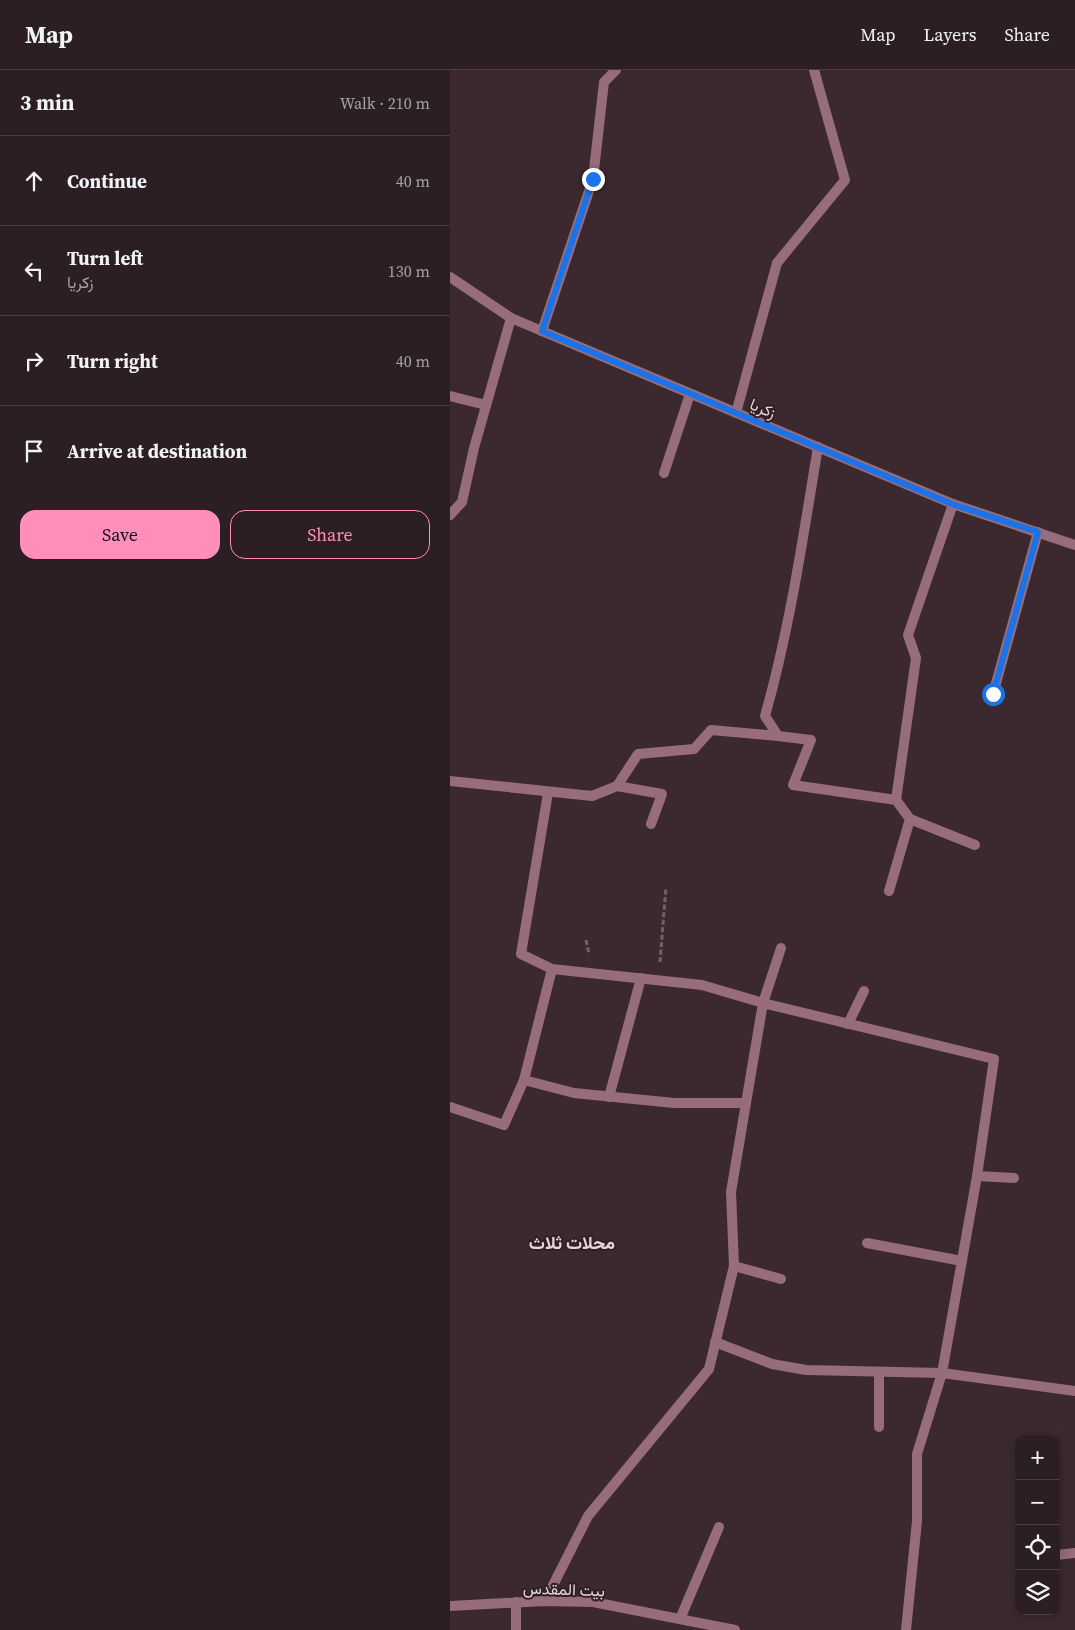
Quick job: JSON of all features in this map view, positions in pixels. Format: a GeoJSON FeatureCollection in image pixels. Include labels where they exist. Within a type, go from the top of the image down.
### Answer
{"type":"FeatureCollection","features":[{"type":"Feature","properties":{"kind":"street"},"geometry":{"type":"LineString","coordinates":[[542,331],[593,179],[604,82],[616,70]]}},
{"type":"Feature","properties":{"kind":"street"},"geometry":{"type":"LineString","coordinates":[[736,413],[777,263],[845,180],[814,70]]}},
{"type":"Feature","properties":{"kind":"street","name":"زکریا"},"geometry":{"type":"LineString","coordinates":[[450,277],[511,318],[952,504],[1075,545]]}},
{"type":"Feature","properties":{"kind":"street"},"geometry":{"type":"LineString","coordinates":[[450,516],[462,502],[474,448],[511,318]]}},
{"type":"Feature","properties":{"kind":"street"},"geometry":{"type":"LineString","coordinates":[[664,473],[690,394]]}},
{"type":"Feature","properties":{"kind":"street"},"geometry":{"type":"LineString","coordinates":[[450,396],[486,405]]}},
{"type":"Feature","properties":{"kind":"street"},"geometry":{"type":"LineString","coordinates":[[778,736],[765,716],[777,672],[797,576],[818,447]]}},
{"type":"Feature","properties":{"kind":"street"},"geometry":{"type":"LineString","coordinates":[[952,504],[908,635],[916,658],[896,800],[910,819],[975,845]]}},
{"type":"Feature","properties":{"kind":"street"},"geometry":{"type":"LineString","coordinates":[[993,694],[1038,532]]}},
{"type":"Feature","properties":{"kind":"street"},"geometry":{"type":"LineString","coordinates":[[617,786],[638,754],[694,749],[711,730],[811,740],[794,785],[896,800]]}},
{"type":"Feature","properties":{"kind":"street"},"geometry":{"type":"LineString","coordinates":[[450,782],[592,796],[617,786],[662,794],[651,824]]}},
{"type":"Feature","properties":{"kind":"street"},"geometry":{"type":"LineString","coordinates":[[548,793],[522,954],[552,969],[702,985],[763,1003],[994,1059],[942,1373],[917,1454],[917,1521],[906,1630]]}},
{"type":"Feature","properties":{"kind":"street"},"geometry":{"type":"LineString","coordinates":[[889,891],[910,819]]}},
{"type":"Feature","properties":{"kind":"street"},"geometry":{"type":"LineString","coordinates":[[545,1601],[588,1516],[709,1368],[734,1266],[731,1192],[763,1003],[781,948]]}},
{"type":"Feature","properties":{"kind":"street"},"geometry":{"type":"LineString","coordinates":[[450,1107],[504,1125],[524,1080],[552,969]]}},
{"type":"Feature","properties":{"kind":"street"},"geometry":{"type":"LineString","coordinates":[[609,1097],[641,978]]}},
{"type":"Feature","properties":{"kind":"street"},"geometry":{"type":"LineString","coordinates":[[848,1024],[864,991]]}},
{"type":"Feature","properties":{"kind":"street"},"geometry":{"type":"LineString","coordinates":[[524,1080],[574,1093],[609,1097],[674,1103],[746,1103]]}},
{"type":"Feature","properties":{"kind":"street"},"geometry":{"type":"LineString","coordinates":[[976,1176],[1014,1178]]}},
{"type":"Feature","properties":{"kind":"street"},"geometry":{"type":"LineString","coordinates":[[867,1243],[962,1261]]}},
{"type":"Feature","properties":{"kind":"street"},"geometry":{"type":"LineString","coordinates":[[734,1266],[781,1279]]}},
{"type":"Feature","properties":{"kind":"street"},"geometry":{"type":"LineString","coordinates":[[715,1342],[772,1364],[797,1369],[942,1373],[1075,1391]]}},
{"type":"Feature","properties":{"kind":"street"},"geometry":{"type":"LineString","coordinates":[[878,1372],[878,1427]]}},
{"type":"Feature","properties":{"kind":"street"},"geometry":{"type":"LineString","coordinates":[[680,1619],[719,1527]]}},
{"type":"Feature","properties":{"kind":"street"},"geometry":{"type":"LineString","coordinates":[[1060,1555],[1075,1553]]}},
{"type":"Feature","properties":{"kind":"street","name":"بیت المقدس"},"geometry":{"type":"LineString","coordinates":[[450,1606],[545,1601],[593,1602],[680,1619],[703,1627],[734,1630]]}},
{"type":"Feature","properties":{"kind":"street"},"geometry":{"type":"LineString","coordinates":[[516,1602],[516,1630]]}},
{"type":"Feature","properties":{"kind":"path"},"geometry":{"type":"LineString","coordinates":[[658,980],[666,887]]}},
{"type":"Feature","properties":{"kind":"district","name":"محلات ثلاث"},"geometry":{"type":"Point","coordinates":[572,1242]}},
{"type":"Feature","properties":{"kind":"route"},"geometry":{"type":"LineString","coordinates":[[593,179],[542,331],[952,504],[1038,532],[993,694]]}}]}
